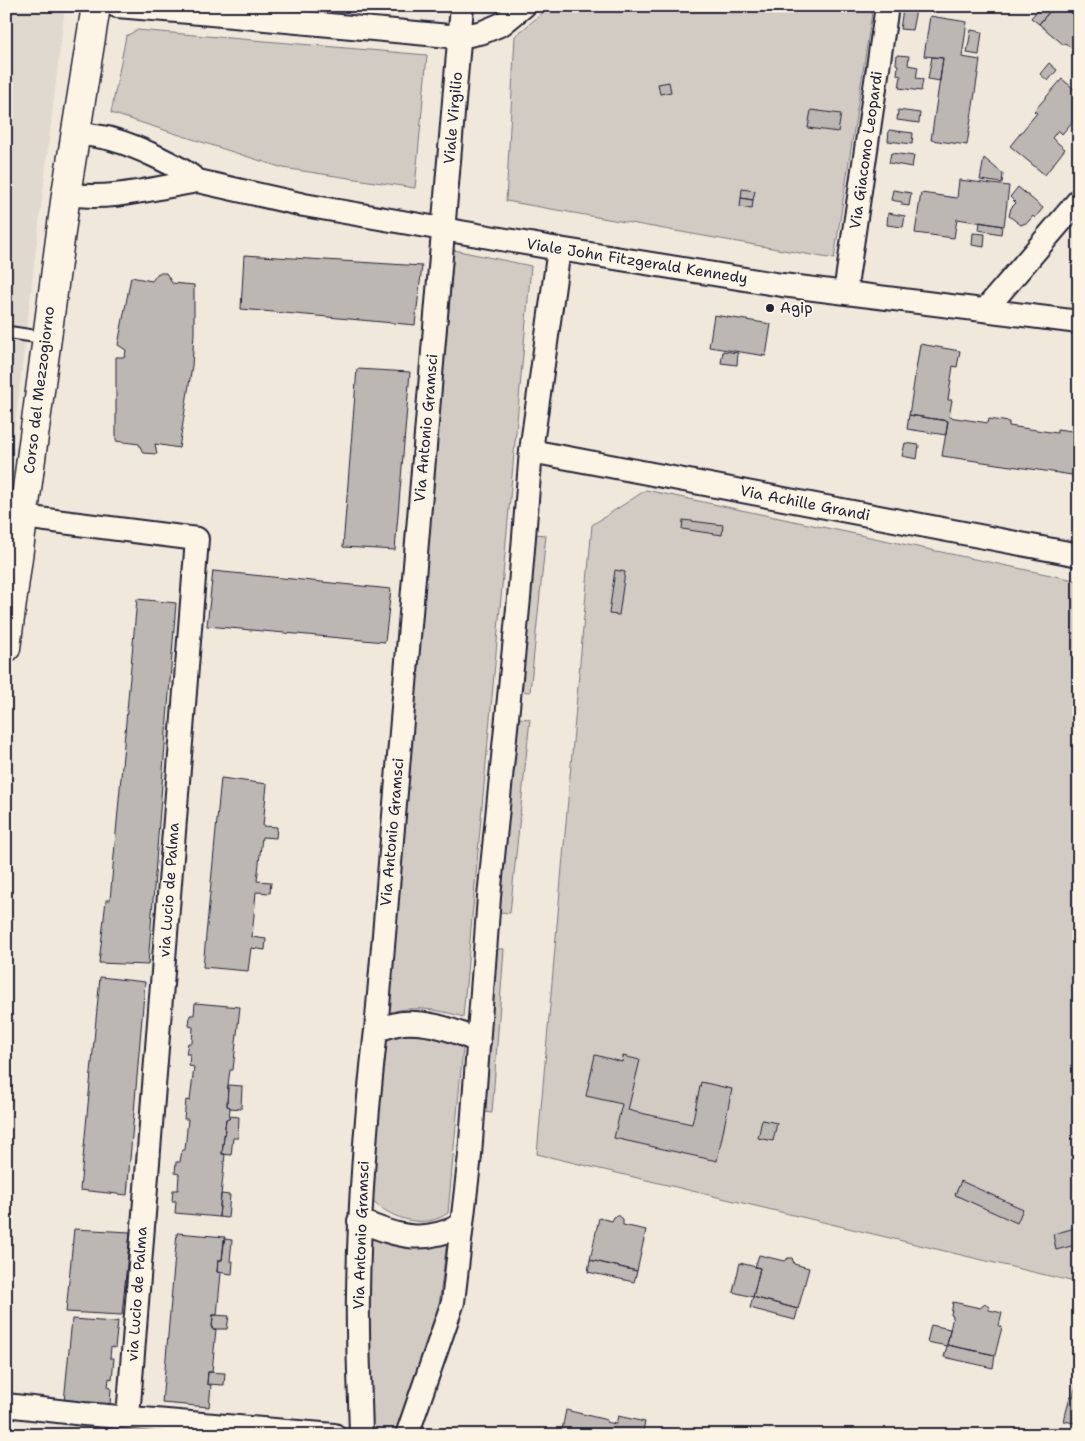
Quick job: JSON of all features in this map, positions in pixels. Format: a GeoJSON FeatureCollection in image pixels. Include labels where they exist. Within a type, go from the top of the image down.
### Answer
{"type":"FeatureCollection","features":[{"type":"Feature","properties":{"kind":"main road","name":"Corso del Mezzogiorno"},"geometry":{"type":"LineString","coordinates":[[7,632],[66,194],[96,6]]}},
{"type":"Feature","properties":{"kind":"street"},"geometry":{"type":"LineString","coordinates":[[117,6],[189,9],[460,37],[482,32],[502,24],[524,6]]}},
{"type":"Feature","properties":{"kind":"street","name":"Viale Virgilio"},"geometry":{"type":"LineString","coordinates":[[443,230],[462,6]]}},
{"type":"Feature","properties":{"kind":"street","name":"Via Giacomo Leopardi"},"geometry":{"type":"LineString","coordinates":[[845,293],[886,6]]}},
{"type":"Feature","properties":{"kind":"street"},"geometry":{"type":"LineString","coordinates":[[76,133],[111,139],[152,155],[187,172],[198,181]]}},
{"type":"Feature","properties":{"kind":"street"},"geometry":{"type":"LineString","coordinates":[[66,194],[92,197],[125,195],[198,181]]}},
{"type":"Feature","properties":{"kind":"street","name":"Viale John Fitzgerald Kennedy"},"geometry":{"type":"LineString","coordinates":[[198,181],[304,205],[443,230],[782,285],[1079,322]]}},
{"type":"Feature","properties":{"kind":"street"},"geometry":{"type":"LineString","coordinates":[[985,310],[1079,200]]}},
{"type":"Feature","properties":{"kind":"street","name":"Via Antonio Gramsci"},"geometry":{"type":"LineString","coordinates":[[361,1435],[358,1297],[366,1112],[376,1030],[443,230]]}},
{"type":"Feature","properties":{"kind":"street"},"geometry":{"type":"LineString","coordinates":[[406,1435],[452,1302],[462,1225],[470,1155],[489,897],[518,607],[531,451],[559,249]]}},
{"type":"Feature","properties":{"kind":"street","name":"Via Achille Grandi"},"geometry":{"type":"LineString","coordinates":[[531,451],[1079,555]]}},
{"type":"Feature","properties":{"kind":"street","name":"via Lucio de Palma"},"geometry":{"type":"LineString","coordinates":[[23,517],[197,538],[120,1423]]}},
{"type":"Feature","properties":{"kind":"street"},"geometry":{"type":"LineString","coordinates":[[376,1030],[402,1023],[429,1025],[445,1028],[479,1042]]}},
{"type":"Feature","properties":{"kind":"street"},"geometry":{"type":"LineString","coordinates":[[360,1221],[396,1235],[422,1237],[445,1233],[462,1225]]}},
{"type":"Feature","properties":{"kind":"street"},"geometry":{"type":"LineString","coordinates":[[6,1405],[120,1423],[334,1435]]}},
{"type":"Feature","properties":{"kind":"lane"},"geometry":{"type":"LineString","coordinates":[[6,332],[46,338]]}},
{"type":"Feature","properties":{"kind":"shaded area"},"geometry":{"type":"Polygon","coordinates":[[[6,6],[65,6],[6,501],[6,6]]]}},
{"type":"Feature","properties":{"kind":"shaded area"},"geometry":{"type":"Polygon","coordinates":[[[551,6],[873,6],[834,259],[506,201],[515,36],[551,6]]]}},
{"type":"Feature","properties":{"kind":"shaded area"},"geometry":{"type":"Polygon","coordinates":[[[137,30],[427,55],[415,188],[283,168],[111,113],[126,36],[137,30]]]}},
{"type":"Feature","properties":{"kind":"shaded area"},"geometry":{"type":"Polygon","coordinates":[[[454,250],[531,266],[463,1017],[425,1009],[404,1009],[387,1014],[454,250]]]}},
{"type":"Feature","properties":{"kind":"shaded area"},"geometry":{"type":"Polygon","coordinates":[[[646,490],[1079,581],[1079,1283],[537,1154],[592,525],[646,490]]]}},
{"type":"Feature","properties":{"kind":"shaded area"},"geometry":{"type":"Polygon","coordinates":[[[534,534],[546,535],[530,692],[518,691],[534,534]]]}},
{"type":"Feature","properties":{"kind":"shaded area"},"geometry":{"type":"Polygon","coordinates":[[[519,718],[530,719],[510,913],[499,912],[519,718]]]}},
{"type":"Feature","properties":{"kind":"shaded area"},"geometry":{"type":"Polygon","coordinates":[[[497,949],[504,949],[492,1113],[484,1112],[497,949]]]}},
{"type":"Feature","properties":{"kind":"shaded area"},"geometry":{"type":"Polygon","coordinates":[[[407,1035],[436,1038],[463,1048],[448,1213],[429,1221],[409,1220],[400,1217],[373,1202],[384,1037],[407,1035]]]}},
{"type":"Feature","properties":{"kind":"shaded area"},"geometry":{"type":"Polygon","coordinates":[[[369,1236],[447,1241],[439,1305],[399,1435],[371,1435],[365,1283],[369,1236]]]}},
{"type":"Feature","properties":{"kind":"building"},"geometry":{"type":"Polygon","coordinates":[[[300,6],[360,6],[354,11],[300,6]]]}},
{"type":"Feature","properties":{"kind":"building"},"geometry":{"type":"Polygon","coordinates":[[[1041,6],[1050,11],[1039,24],[1031,18],[1041,6]]]}},
{"type":"Feature","properties":{"kind":"building"},"geometry":{"type":"Polygon","coordinates":[[[1054,6],[1079,6],[1079,59],[1071,53],[1074,50],[1065,43],[1064,45],[1039,24],[1054,6]]]}},
{"type":"Feature","properties":{"kind":"building"},"geometry":{"type":"Polygon","coordinates":[[[903,9],[916,10],[912,30],[900,29],[903,9]]]}},
{"type":"Feature","properties":{"kind":"building"},"geometry":{"type":"Polygon","coordinates":[[[930,16],[967,22],[962,57],[980,60],[967,145],[931,140],[943,58],[924,56],[930,16]]]}},
{"type":"Feature","properties":{"kind":"building"},"geometry":{"type":"Polygon","coordinates":[[[971,30],[982,32],[979,55],[967,53],[971,30]]]}},
{"type":"Feature","properties":{"kind":"building"},"geometry":{"type":"Polygon","coordinates":[[[897,55],[909,56],[908,65],[918,67],[916,78],[923,79],[921,91],[899,88],[901,76],[897,75],[897,55]]]}},
{"type":"Feature","properties":{"kind":"building"},"geometry":{"type":"Polygon","coordinates":[[[932,57],[943,58],[940,81],[928,79],[932,57]]]}},
{"type":"Feature","properties":{"kind":"building"},"geometry":{"type":"Polygon","coordinates":[[[1049,63],[1057,70],[1048,81],[1040,74],[1049,63]]]}},
{"type":"Feature","properties":{"kind":"building"},"geometry":{"type":"Polygon","coordinates":[[[1062,79],[1079,93],[1079,114],[1062,134],[1058,130],[1052,138],[1065,149],[1045,175],[1010,146],[1037,113],[1034,111],[1062,79]]]}},
{"type":"Feature","properties":{"kind":"building"},"geometry":{"type":"Polygon","coordinates":[[[669,82],[671,92],[660,94],[658,84],[669,82]]]}},
{"type":"Feature","properties":{"kind":"building"},"geometry":{"type":"Polygon","coordinates":[[[811,110],[841,114],[838,132],[808,128],[811,110]]]}},
{"type":"Feature","properties":{"kind":"building"},"geometry":{"type":"Polygon","coordinates":[[[898,110],[920,113],[919,123],[897,120],[898,110]]]}},
{"type":"Feature","properties":{"kind":"building"},"geometry":{"type":"Polygon","coordinates":[[[889,130],[913,133],[912,144],[888,141],[889,130]]]}},
{"type":"Feature","properties":{"kind":"building"},"geometry":{"type":"Polygon","coordinates":[[[891,153],[914,156],[912,167],[889,163],[891,153]]]}},
{"type":"Feature","properties":{"kind":"building"},"geometry":{"type":"Polygon","coordinates":[[[984,158],[1003,174],[1002,183],[980,180],[984,158]]]}},
{"type":"Feature","properties":{"kind":"building"},"geometry":{"type":"Polygon","coordinates":[[[959,180],[1009,186],[1004,226],[957,219],[954,238],[915,233],[921,193],[957,198],[959,180]]]}},
{"type":"Feature","properties":{"kind":"building"},"geometry":{"type":"Polygon","coordinates":[[[1018,187],[1043,208],[1035,218],[1033,216],[1028,222],[1021,225],[1009,216],[1011,208],[1016,203],[1010,197],[1018,187]]]}},
{"type":"Feature","properties":{"kind":"building"},"geometry":{"type":"Polygon","coordinates":[[[742,189],[755,191],[753,200],[741,198],[742,189]]]}},
{"type":"Feature","properties":{"kind":"building"},"geometry":{"type":"Polygon","coordinates":[[[893,190],[911,193],[909,206],[902,205],[902,202],[891,200],[893,190]]]}},
{"type":"Feature","properties":{"kind":"building"},"geometry":{"type":"Polygon","coordinates":[[[741,198],[753,200],[752,209],[740,207],[741,198]]]}},
{"type":"Feature","properties":{"kind":"building"},"geometry":{"type":"Polygon","coordinates":[[[888,213],[905,216],[903,227],[887,225],[888,213]]]}},
{"type":"Feature","properties":{"kind":"building"},"geometry":{"type":"Polygon","coordinates":[[[980,222],[1002,226],[1001,234],[979,230],[980,222]]]}},
{"type":"Feature","properties":{"kind":"building"},"geometry":{"type":"Polygon","coordinates":[[[973,233],[985,234],[984,247],[972,245],[973,233]]]}},
{"type":"Feature","properties":{"kind":"building"},"geometry":{"type":"Polygon","coordinates":[[[244,255],[422,266],[415,325],[241,309],[244,255]]]}},
{"type":"Feature","properties":{"kind":"building"},"geometry":{"type":"Polygon","coordinates":[[[158,273],[166,273],[172,283],[194,285],[194,333],[192,366],[179,448],[155,444],[157,454],[143,453],[139,444],[116,441],[116,357],[125,357],[126,350],[118,345],[131,277],[152,281],[158,273]]]}},
{"type":"Feature","properties":{"kind":"building"},"geometry":{"type":"Polygon","coordinates":[[[714,315],[771,324],[766,356],[709,347],[714,315]]]}},
{"type":"Feature","properties":{"kind":"building"},"geometry":{"type":"Polygon","coordinates":[[[920,344],[960,351],[957,367],[953,366],[948,400],[952,400],[949,417],[988,423],[989,419],[1009,422],[1009,426],[1057,433],[1057,429],[1079,432],[1079,476],[942,456],[948,421],[909,415],[920,344]]]}},
{"type":"Feature","properties":{"kind":"building"},"geometry":{"type":"Polygon","coordinates":[[[723,351],[738,353],[737,365],[721,363],[723,351]]]}},
{"type":"Feature","properties":{"kind":"building"},"geometry":{"type":"Polygon","coordinates":[[[357,369],[410,372],[395,550],[343,547],[357,369]]]}},
{"type":"Feature","properties":{"kind":"building"},"geometry":{"type":"Polygon","coordinates":[[[909,415],[948,421],[946,435],[907,429],[909,415]]]}},
{"type":"Feature","properties":{"kind":"building"},"geometry":{"type":"Polygon","coordinates":[[[905,443],[919,445],[917,459],[902,456],[905,443]]]}},
{"type":"Feature","properties":{"kind":"building"},"geometry":{"type":"Polygon","coordinates":[[[683,520],[723,525],[722,535],[682,529],[683,520]]]}},
{"type":"Feature","properties":{"kind":"building"},"geometry":{"type":"Polygon","coordinates":[[[615,570],[625,572],[619,615],[609,614],[615,570]]]}},
{"type":"Feature","properties":{"kind":"building"},"geometry":{"type":"Polygon","coordinates":[[[213,571],[391,589],[385,642],[207,626],[213,571]]]}},
{"type":"Feature","properties":{"kind":"building"},"geometry":{"type":"Polygon","coordinates":[[[137,599],[176,603],[148,965],[99,963],[106,900],[110,900],[137,599]]]}},
{"type":"Feature","properties":{"kind":"building"},"geometry":{"type":"Polygon","coordinates":[[[221,778],[267,784],[263,826],[277,827],[276,838],[262,837],[257,881],[271,882],[270,893],[256,892],[252,937],[266,939],[265,950],[251,948],[248,971],[203,967],[221,778]]]}},
{"type":"Feature","properties":{"kind":"building"},"geometry":{"type":"Polygon","coordinates":[[[100,977],[145,982],[127,1195],[80,1190],[100,977]]]}},
{"type":"Feature","properties":{"kind":"building"},"geometry":{"type":"Polygon","coordinates":[[[195,1003],[240,1007],[233,1070],[230,1070],[228,1085],[227,1106],[230,1108],[229,1119],[226,1119],[222,1154],[225,1154],[219,1217],[175,1213],[176,1201],[172,1201],[173,1190],[178,1190],[179,1174],[175,1173],[176,1162],[180,1162],[182,1150],[185,1150],[188,1119],[184,1119],[186,1100],[190,1101],[194,1067],[189,1066],[190,1054],[186,1054],[188,1043],[192,1043],[193,1027],[189,1026],[190,1015],[194,1015],[195,1003]]]}},
{"type":"Feature","properties":{"kind":"building"},"geometry":{"type":"Polygon","coordinates":[[[595,1055],[622,1062],[623,1056],[640,1060],[628,1110],[636,1112],[692,1124],[701,1082],[732,1089],[717,1161],[614,1138],[622,1104],[586,1096],[595,1055]]]}},
{"type":"Feature","properties":{"kind":"building"},"geometry":{"type":"Polygon","coordinates":[[[228,1085],[242,1086],[241,1109],[227,1106],[228,1085]]]}},
{"type":"Feature","properties":{"kind":"building"},"geometry":{"type":"Polygon","coordinates":[[[230,1116],[239,1117],[238,1138],[233,1138],[231,1155],[222,1154],[226,1119],[229,1119],[230,1116]]]}},
{"type":"Feature","properties":{"kind":"building"},"geometry":{"type":"Polygon","coordinates":[[[762,1120],[777,1123],[773,1141],[758,1138],[762,1120]]]}},
{"type":"Feature","properties":{"kind":"building"},"geometry":{"type":"Polygon","coordinates":[[[961,1181],[1023,1209],[1017,1223],[955,1195],[961,1181]]]}},
{"type":"Feature","properties":{"kind":"building"},"geometry":{"type":"Polygon","coordinates":[[[221,1194],[230,1195],[228,1218],[219,1217],[221,1194]]]}},
{"type":"Feature","properties":{"kind":"building"},"geometry":{"type":"Polygon","coordinates":[[[618,1215],[623,1219],[623,1225],[646,1230],[637,1271],[590,1260],[599,1218],[612,1221],[618,1215]]]}},
{"type":"Feature","properties":{"kind":"building"},"geometry":{"type":"Polygon","coordinates":[[[1079,1227],[1079,1244],[1056,1250],[1053,1234],[1079,1227]]]}},
{"type":"Feature","properties":{"kind":"building"},"geometry":{"type":"Polygon","coordinates":[[[74,1229],[130,1232],[122,1315],[66,1312],[74,1229]]]}},
{"type":"Feature","properties":{"kind":"building"},"geometry":{"type":"Polygon","coordinates":[[[177,1233],[225,1237],[222,1260],[218,1260],[217,1272],[221,1273],[217,1315],[213,1315],[212,1329],[216,1329],[212,1372],[208,1372],[207,1384],[211,1385],[209,1407],[162,1403],[177,1233]]]}},
{"type":"Feature","properties":{"kind":"building"},"geometry":{"type":"Polygon","coordinates":[[[224,1239],[232,1240],[230,1261],[233,1261],[232,1274],[217,1272],[218,1260],[222,1260],[224,1239]]]}},
{"type":"Feature","properties":{"kind":"building"},"geometry":{"type":"Polygon","coordinates":[[[759,1255],[784,1261],[792,1258],[794,1264],[809,1268],[798,1309],[753,1297],[760,1268],[755,1267],[759,1255]]]}},
{"type":"Feature","properties":{"kind":"building"},"geometry":{"type":"Polygon","coordinates":[[[590,1260],[637,1271],[634,1282],[588,1272],[590,1260]]]}},
{"type":"Feature","properties":{"kind":"building"},"geometry":{"type":"Polygon","coordinates":[[[740,1263],[760,1268],[753,1297],[733,1292],[740,1263]]]}},
{"type":"Feature","properties":{"kind":"building"},"geometry":{"type":"Polygon","coordinates":[[[753,1297],[798,1309],[795,1320],[750,1308],[753,1297]]]}},
{"type":"Feature","properties":{"kind":"building"},"geometry":{"type":"Polygon","coordinates":[[[953,1302],[980,1308],[985,1304],[989,1307],[989,1310],[1002,1313],[999,1326],[1002,1327],[995,1355],[947,1345],[953,1316],[951,1315],[953,1302]]]}},
{"type":"Feature","properties":{"kind":"building"},"geometry":{"type":"Polygon","coordinates":[[[213,1315],[229,1316],[227,1329],[212,1329],[213,1315]]]}},
{"type":"Feature","properties":{"kind":"building"},"geometry":{"type":"Polygon","coordinates":[[[72,1319],[118,1321],[115,1348],[111,1347],[110,1358],[114,1358],[112,1379],[109,1378],[108,1387],[111,1388],[110,1406],[64,1402],[72,1319]]]}},
{"type":"Feature","properties":{"kind":"building"},"geometry":{"type":"Polygon","coordinates":[[[931,1325],[950,1329],[947,1345],[995,1355],[993,1368],[944,1357],[947,1346],[927,1342],[931,1325]]]}},
{"type":"Feature","properties":{"kind":"building"},"geometry":{"type":"Polygon","coordinates":[[[208,1372],[225,1373],[224,1385],[207,1384],[208,1372]]]}},
{"type":"Feature","properties":{"kind":"building"},"geometry":{"type":"Polygon","coordinates":[[[1079,1373],[1079,1424],[1064,1421],[1070,1396],[1073,1397],[1079,1373]]]}},
{"type":"Feature","properties":{"kind":"building"},"geometry":{"type":"Polygon","coordinates":[[[566,1410],[616,1424],[618,1416],[645,1422],[642,1435],[561,1435],[566,1410]]]}},
{"type":"Feature","properties":{"kind":"place","name":"Agip"},"geometry":{"type":"Point","coordinates":[770,308]}}]}
